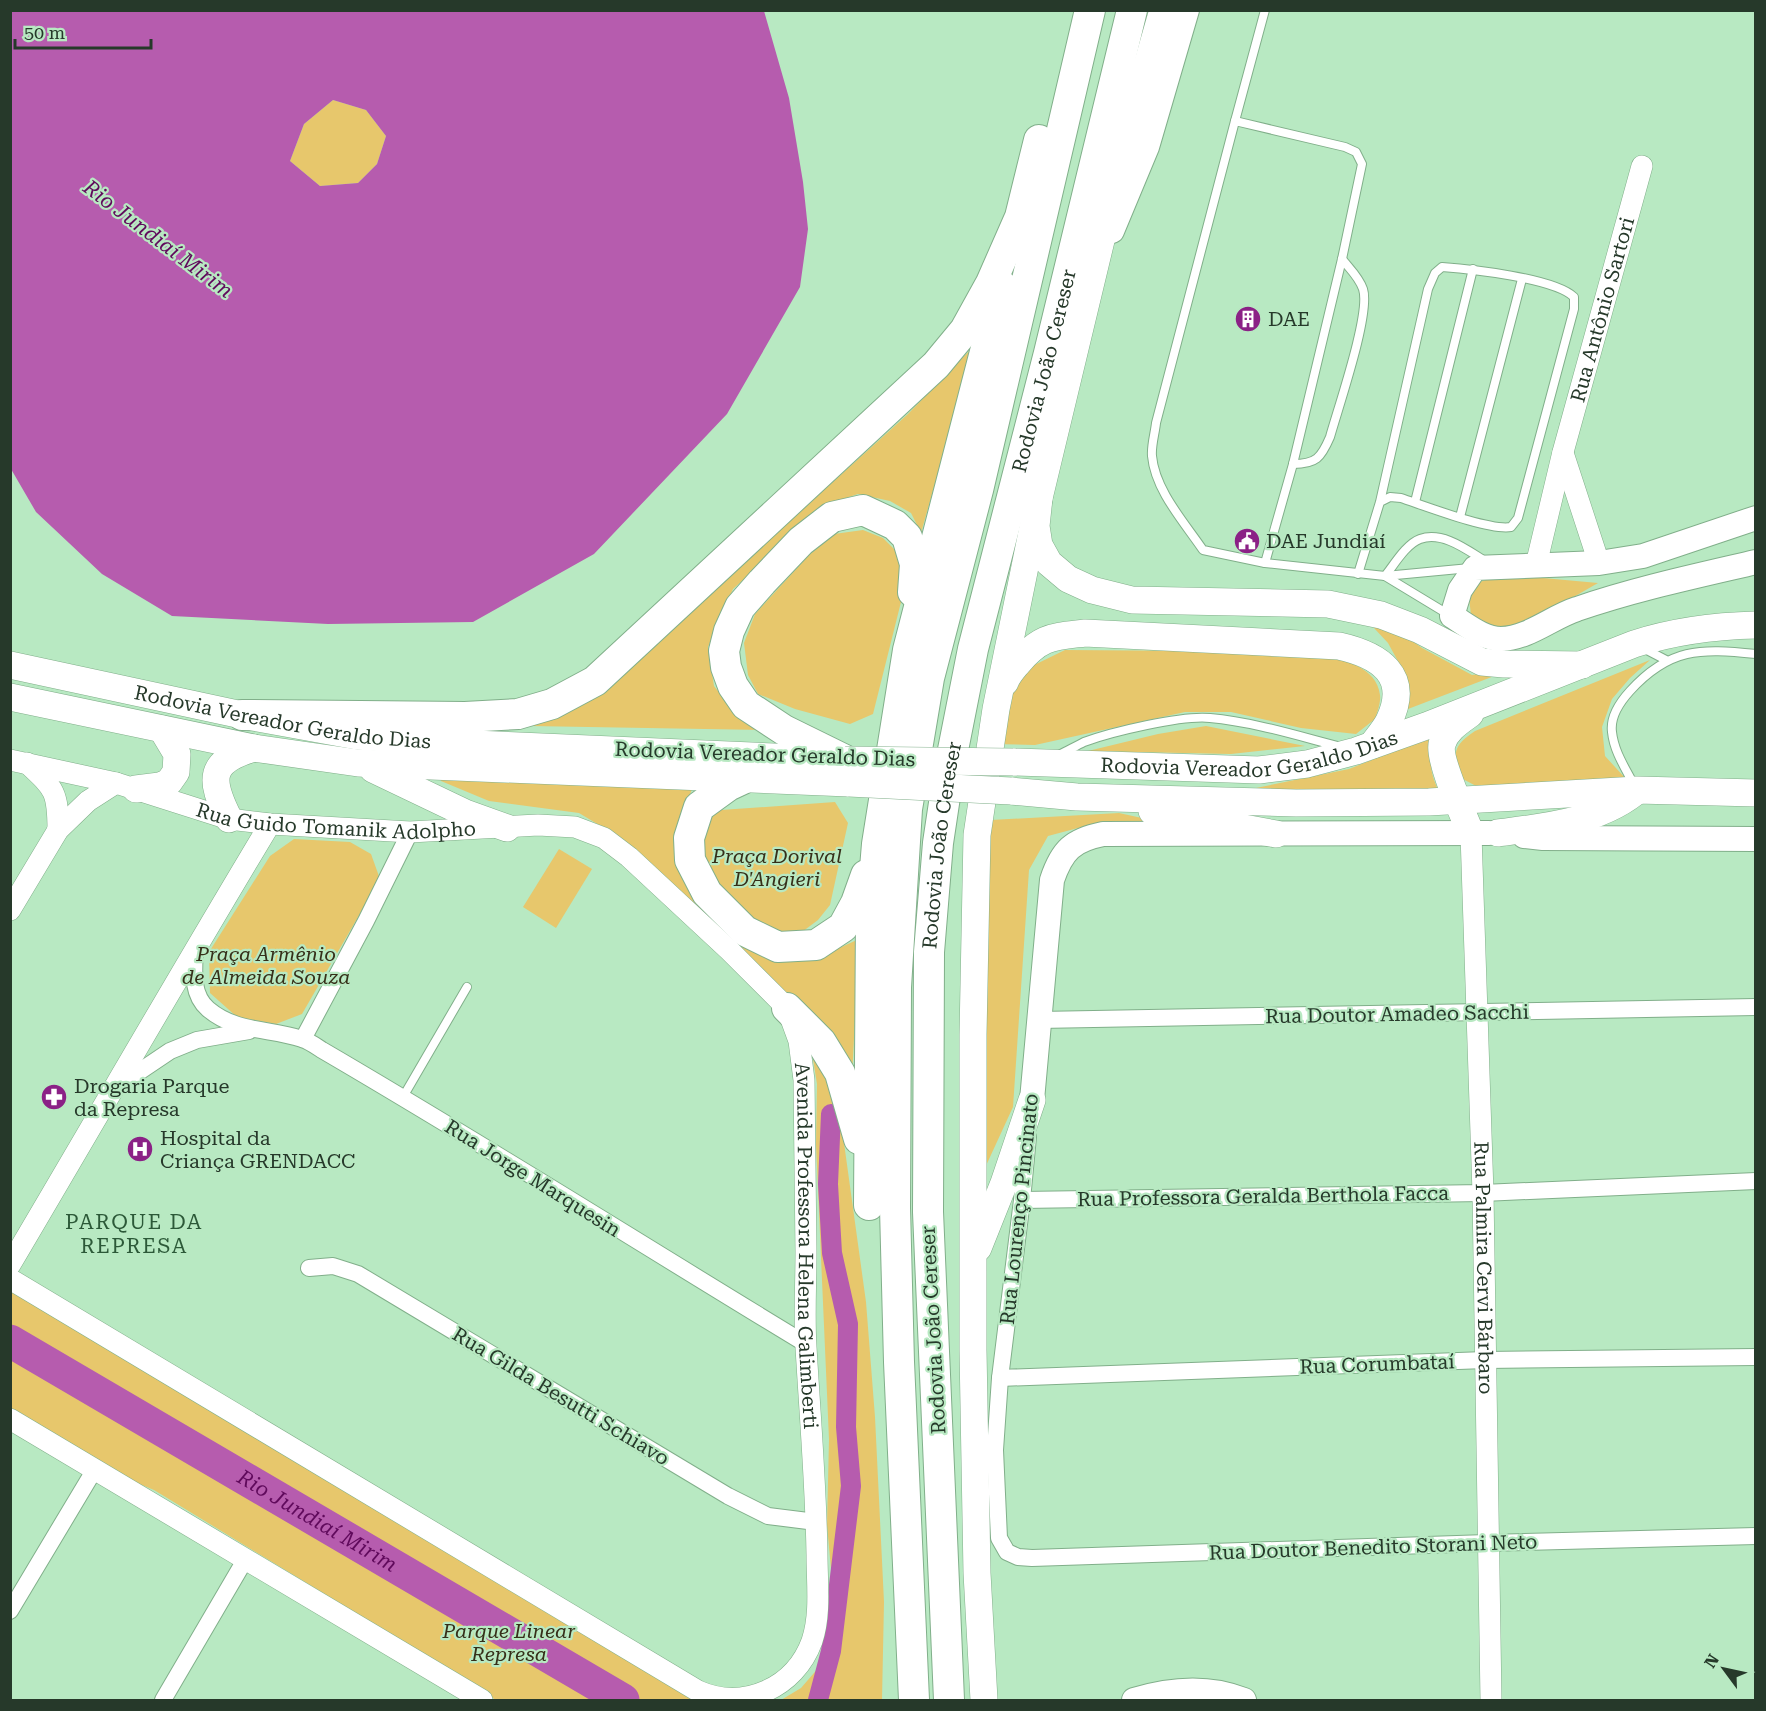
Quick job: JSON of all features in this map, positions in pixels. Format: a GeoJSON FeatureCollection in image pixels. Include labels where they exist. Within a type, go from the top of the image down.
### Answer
{"type":"FeatureCollection","features":[{"type":"Feature","properties":{"kind":"highway"},"geometry":{"type":"LineString","coordinates":[[908,650],[1046,112],[1076,10]]}},
{"type":"Feature","properties":{"kind":"highway","name":"Rodovia João Cereser"},"geometry":{"type":"LineString","coordinates":[[914,1701],[899,1362],[895,1208],[896,987],[907,809],[929,678],[978,490],[1090,10]]}},
{"type":"Feature","properties":{"kind":"highway","name":"Rodovia João Cereser"},"geometry":{"type":"LineString","coordinates":[[949,1701],[928,1212],[929,952],[938,843],[948,770],[973,648],[1052,342],[1132,10]]}},
{"type":"Feature","properties":{"kind":"highway"},"geometry":{"type":"LineString","coordinates":[[242,715],[465,717],[518,714],[552,704],[596,681],[936,365],[965,330],[991,283],[1020,217]]}},
{"type":"Feature","properties":{"kind":"highway"},"geometry":{"type":"LineString","coordinates":[[847,771],[746,705],[733,686],[726,667],[724,651],[729,631],[740,608],[801,541],[832,517],[863,510],[895,525],[908,537],[915,564],[908,650],[877,844],[871,917],[869,1205]]}},
{"type":"Feature","properties":{"kind":"highway"},"geometry":{"type":"LineString","coordinates":[[743,779],[728,786],[699,807],[688,838],[690,860],[707,893],[745,930],[778,947],[816,945],[843,927],[856,903],[877,844]]}},
{"type":"Feature","properties":{"kind":"highway"},"geometry":{"type":"LineString","coordinates":[[787,1008],[821,1042],[840,1073],[859,1140],[899,1362]]}},
{"type":"Feature","properties":{"kind":"main road"},"geometry":{"type":"LineString","coordinates":[[984,1701],[977,1561],[973,1261],[973,1035],[977,835],[996,709],[1039,498],[1123,149],[1163,10]]}},
{"type":"Feature","properties":{"kind":"main road"},"geometry":{"type":"LineString","coordinates":[[1092,280],[1147,147],[1187,10]]}},
{"type":"Feature","properties":{"kind":"main road"},"geometry":{"type":"LineString","coordinates":[[1039,498],[1036,526],[1039,545],[1049,563],[1068,579],[1092,590],[1132,600],[1328,604],[1382,615],[1420,630],[1482,662],[1582,665]]}},
{"type":"Feature","properties":{"kind":"main road"},"geometry":{"type":"LineString","coordinates":[[1755,518],[1643,556],[1599,563],[1484,567],[1460,590],[1452,616],[1488,637],[1516,637],[1569,611],[1602,600],[1755,562]]}},
{"type":"Feature","properties":{"kind":"main road","name":"Rodovia Vereador Geraldo Dias"},"geometry":{"type":"LineString","coordinates":[[10,697],[254,748],[358,763],[743,779],[1013,762],[1258,770],[1307,764],[1364,748],[1634,644],[1663,635],[1743,622]]}},
{"type":"Feature","properties":{"kind":"main road"},"geometry":{"type":"LineString","coordinates":[[996,709],[1007,676],[1034,645],[1053,637],[1085,633],[1339,646],[1377,659],[1389,672],[1395,687],[1395,705],[1388,723],[1364,748]]}},
{"type":"Feature","properties":{"kind":"main road","name":"Rodovia Vereador Geraldo Dias"},"geometry":{"type":"LineString","coordinates":[[10,665],[242,715],[357,736],[847,771],[1077,797],[1296,803],[1459,800],[1637,790],[1755,793]]}},
{"type":"Feature","properties":{"kind":"main road"},"geometry":{"type":"LineString","coordinates":[[1471,834],[1443,760],[1441,746],[1448,732],[1483,704]]}},
{"type":"Feature","properties":{"kind":"main road"},"geometry":{"type":"LineString","coordinates":[[126,786],[160,786],[169,782],[176,772],[177,754],[162,729]]}},
{"type":"Feature","properties":{"kind":"main road"},"geometry":{"type":"LineString","coordinates":[[229,819],[219,800],[216,774],[233,754],[254,748]]}},
{"type":"Feature","properties":{"kind":"main road"},"geometry":{"type":"LineString","coordinates":[[358,763],[465,813],[507,828]]}},
{"type":"Feature","properties":{"kind":"main road"},"geometry":{"type":"LineString","coordinates":[[1498,833],[1546,826],[1596,813],[1624,801],[1637,790]]}},
{"type":"Feature","properties":{"kind":"main road"},"geometry":{"type":"LineString","coordinates":[[1077,797],[1276,834]]}},
{"type":"Feature","properties":{"kind":"main road","name":"Rua Lourenço Pincinato"},"geometry":{"type":"LineString","coordinates":[[1032,1100],[1052,880],[1063,854],[1072,844],[1084,838],[1103,834],[1498,833],[1543,838],[1755,839]]}},
{"type":"Feature","properties":{"kind":"main road"},"geometry":{"type":"LineString","coordinates":[[973,1261],[1004,1183],[1032,1100]]}},
{"type":"Feature","properties":{"kind":"main road"},"geometry":{"type":"LineString","coordinates":[[1134,1701],[1179,1691],[1207,1691],[1230,1695],[1244,1701]]}},
{"type":"Feature","properties":{"kind":"street","name":"Rua Antônio Sartori"},"geometry":{"type":"LineString","coordinates":[[1536,565],[1563,452],[1642,166]]}},
{"type":"Feature","properties":{"kind":"street"},"geometry":{"type":"LineString","coordinates":[[1563,452],[1599,563]]}},
{"type":"Feature","properties":{"kind":"street"},"geometry":{"type":"LineString","coordinates":[[19,761],[52,787],[58,802],[58,830]]}},
{"type":"Feature","properties":{"kind":"street","name":"Rua Guido Tomanik Adolpho"},"geometry":{"type":"LineString","coordinates":[[19,761],[126,786],[229,819],[270,824],[410,832],[538,825],[575,827],[604,838],[652,880]]}},
{"type":"Feature","properties":{"kind":"street"},"geometry":{"type":"LineString","coordinates":[[10,910],[58,830],[88,801],[126,786]]}},
{"type":"Feature","properties":{"kind":"street"},"geometry":{"type":"LineString","coordinates":[[10,1265],[270,824]]}},
{"type":"Feature","properties":{"kind":"street"},"geometry":{"type":"LineString","coordinates":[[303,1039],[410,832]]}},
{"type":"Feature","properties":{"kind":"street","name":"Rua Palmira Cervi Bárbaro"},"geometry":{"type":"LineString","coordinates":[[1471,834],[1483,1193],[1491,1701]]}},
{"type":"Feature","properties":{"kind":"street","name":"Avenida Professora Helena Galimberti"},"geometry":{"type":"LineString","coordinates":[[10,1280],[698,1691],[714,1698],[741,1698],[763,1693],[778,1685],[797,1667],[806,1653],[816,1625],[818,1609],[816,1522],[806,1344],[804,1080],[799,1041],[787,1008],[729,950],[652,880]]}},
{"type":"Feature","properties":{"kind":"street","name":"Rua Jorge Marquesin"},"geometry":{"type":"LineString","coordinates":[[195,948],[194,976],[198,998],[209,1010],[253,1030],[303,1039],[403,1097],[806,1344]]}},
{"type":"Feature","properties":{"kind":"street","name":"Rua Doutor Amadeo Sacchi"},"geometry":{"type":"LineString","coordinates":[[1039,1020],[1755,1007]]}},
{"type":"Feature","properties":{"kind":"street","name":"Rua Jorge Marquesin"},"geometry":{"type":"LineString","coordinates":[[115,1088],[170,1051],[197,1040],[253,1030]]}},
{"type":"Feature","properties":{"kind":"street","name":"Rua Lourenço Pincinato"},"geometry":{"type":"LineString","coordinates":[[999,1538],[995,1450],[1000,1378],[1032,1100]]}},
{"type":"Feature","properties":{"kind":"street","name":"Rua Professora Geralda Berthola Facca"},"geometry":{"type":"LineString","coordinates":[[1022,1200],[1483,1193],[1755,1181]]}},
{"type":"Feature","properties":{"kind":"street","name":"Rua Gilda Besutti Schiavo"},"geometry":{"type":"LineString","coordinates":[[309,1268],[333,1266],[358,1274],[728,1497],[768,1516],[816,1522]]}},
{"type":"Feature","properties":{"kind":"street","name":"Rua Corumbataí"},"geometry":{"type":"LineString","coordinates":[[1000,1378],[1485,1360],[1755,1357]]}},
{"type":"Feature","properties":{"kind":"street"},"geometry":{"type":"LineString","coordinates":[[10,1419],[482,1701]]}},
{"type":"Feature","properties":{"kind":"street"},"geometry":{"type":"LineString","coordinates":[[10,1611],[95,1469]]}},
{"type":"Feature","properties":{"kind":"street","name":"Rua Doutor Benedito Storani Neto"},"geometry":{"type":"LineString","coordinates":[[999,1538],[1007,1552],[1018,1557],[1032,1558],[1755,1536]]}},
{"type":"Feature","properties":{"kind":"street"},"geometry":{"type":"LineString","coordinates":[[163,1701],[245,1560]]}},
{"type":"Feature","properties":{"kind":"lane"},"geometry":{"type":"LineString","coordinates":[[1264,10],[1156,423],[1151,454],[1157,477],[1203,550],[1265,563],[1385,576],[1484,567]]}},
{"type":"Feature","properties":{"kind":"lane"},"geometry":{"type":"LineString","coordinates":[[1235,121],[1346,147],[1356,152],[1362,164],[1342,259],[1293,464],[1265,563]]}},
{"type":"Feature","properties":{"kind":"lane"},"geometry":{"type":"LineString","coordinates":[[1293,464],[1307,464],[1323,452],[1359,337],[1366,302],[1363,288],[1342,259]]}},
{"type":"Feature","properties":{"kind":"lane"},"geometry":{"type":"LineString","coordinates":[[1358,574],[1380,502],[1428,289],[1435,273],[1442,267],[1473,269],[1568,291],[1574,297],[1571,320],[1518,518],[1511,527],[1502,529],[1415,502],[1390,497],[1380,502]]}},
{"type":"Feature","properties":{"kind":"lane"},"geometry":{"type":"LineString","coordinates":[[1415,502],[1473,269]]}},
{"type":"Feature","properties":{"kind":"lane"},"geometry":{"type":"LineString","coordinates":[[1460,517],[1522,279]]}},
{"type":"Feature","properties":{"kind":"lane"},"geometry":{"type":"LineString","coordinates":[[1385,576],[1419,539],[1433,537],[1457,543],[1484,567]]}},
{"type":"Feature","properties":{"kind":"lane"},"geometry":{"type":"LineString","coordinates":[[1385,576],[1452,616]]}},
{"type":"Feature","properties":{"kind":"lane"},"geometry":{"type":"LineString","coordinates":[[1634,644],[1666,660]]}},
{"type":"Feature","properties":{"kind":"lane"},"geometry":{"type":"LineString","coordinates":[[1637,790],[1615,749],[1611,730],[1614,715],[1623,698],[1646,673],[1666,660],[1689,653],[1721,650],[1755,654]]}},
{"type":"Feature","properties":{"kind":"lane"},"geometry":{"type":"LineString","coordinates":[[1043,763],[1084,742],[1138,728],[1181,720],[1208,718],[1364,748]]}},
{"type":"Feature","properties":{"kind":"lane"},"geometry":{"type":"LineString","coordinates":[[403,1097],[467,987]]}},
{"type":"Feature","properties":{"kind":"green space"},"geometry":{"type":"Polygon","coordinates":[[[333,100],[366,110],[386,136],[377,164],[358,183],[320,186],[290,161],[304,124],[333,100]]]}},
{"type":"Feature","properties":{"kind":"green space"},"geometry":{"type":"Polygon","coordinates":[[[974,346],[921,533],[911,513],[890,501],[858,494],[828,504],[733,589],[708,647],[714,686],[736,714],[767,730],[530,726],[565,714],[602,691],[908,414],[974,346]]]}},
{"type":"Feature","properties":{"kind":"green space"},"geometry":{"type":"Polygon","coordinates":[[[863,530],[883,538],[896,551],[907,578],[873,714],[850,724],[795,709],[758,694],[748,675],[744,643],[755,614],[809,555],[834,534],[863,530]]]}},
{"type":"Feature","properties":{"kind":"green space"},"geometry":{"type":"Polygon","coordinates":[[[1501,574],[1598,583],[1518,629],[1496,634],[1471,615],[1469,598],[1480,582],[1501,574]]]}},
{"type":"Feature","properties":{"kind":"green space"},"geometry":{"type":"Polygon","coordinates":[[[1360,613],[1395,628],[1422,648],[1472,675],[1510,670],[1408,709],[1405,674],[1388,643],[1360,613]]]}},
{"type":"Feature","properties":{"kind":"green space"},"geometry":{"type":"Polygon","coordinates":[[[1065,650],[1321,652],[1366,671],[1378,685],[1379,704],[1375,719],[1356,734],[1301,728],[1231,712],[1185,712],[1035,745],[990,744],[1000,701],[1026,669],[1065,650]]]}},
{"type":"Feature","properties":{"kind":"green space"},"geometry":{"type":"Polygon","coordinates":[[[1650,660],[1612,699],[1602,727],[1605,756],[1626,779],[1478,787],[1459,777],[1456,750],[1462,741],[1475,731],[1650,660]]]}},
{"type":"Feature","properties":{"kind":"green space"},"geometry":{"type":"Polygon","coordinates":[[[1206,726],[1305,746],[1231,754],[1088,751],[1158,734],[1206,726]]]}},
{"type":"Feature","properties":{"kind":"green space"},"geometry":{"type":"Polygon","coordinates":[[[1437,734],[1431,763],[1439,792],[1251,789],[1349,769],[1437,734]]]}},
{"type":"Feature","properties":{"kind":"green space"},"geometry":{"type":"Polygon","coordinates":[[[439,775],[693,787],[678,823],[678,859],[692,891],[815,959],[859,939],[852,1078],[624,840],[579,813],[489,801],[441,781],[439,775]]]}},
{"type":"Feature","properties":{"kind":"green space","name":"Praça Dorival D'Angieri"},"geometry":{"type":"Polygon","coordinates":[[[835,802],[848,823],[830,905],[818,920],[802,932],[782,937],[761,930],[695,869],[707,811],[835,802]]]}},
{"type":"Feature","properties":{"kind":"green space"},"geometry":{"type":"Polygon","coordinates":[[[1119,813],[1183,827],[1093,824],[1048,836],[1029,870],[1013,1107],[973,1194],[991,820],[1119,813]]]}},
{"type":"Feature","properties":{"kind":"green space","name":"Praça Armênio de Almeida Souza"},"geometry":{"type":"Polygon","coordinates":[[[294,839],[350,842],[371,854],[380,879],[302,1014],[276,1024],[237,1017],[210,993],[209,952],[270,856],[294,839]]]}},
{"type":"Feature","properties":{"kind":"green space"},"geometry":{"type":"Polygon","coordinates":[[[559,849],[592,869],[556,928],[523,907],[559,849]]]}},
{"type":"Feature","properties":{"kind":"green space"},"geometry":{"type":"Polygon","coordinates":[[[812,1053],[836,1085],[866,1302],[875,1417],[884,1602],[882,1700],[781,1700],[801,1688],[820,1666],[827,1644],[833,1591],[827,1525],[829,1439],[816,1144],[817,1084],[812,1053]]]}},
{"type":"Feature","properties":{"kind":"green space","name":"Parque Linear Represa"},"geometry":{"type":"Polygon","coordinates":[[[10,1286],[720,1700],[496,1700],[154,1490],[113,1473],[11,1411],[10,1286]]]}},
{"type":"Feature","properties":{"kind":"water"},"geometry":{"type":"Polygon","coordinates":[[[10,11],[764,11],[789,98],[803,182],[808,229],[800,287],[727,414],[594,554],[473,622],[328,624],[172,616],[102,574],[36,512],[11,469],[10,11]],[[333,100],[304,124],[290,161],[320,186],[358,183],[377,164],[386,136],[366,110],[333,100]]]}},
{"type":"Feature","properties":{"kind":"waterway"},"geometry":{"type":"LineString","coordinates":[[818,1700],[831,1651],[851,1486],[846,1427],[848,1324],[832,1253],[828,1184],[831,1114]]}},
{"type":"Feature","properties":{"kind":"waterway","name":"Rio Jundiaí Mirim"},"geometry":{"type":"LineString","coordinates":[[10,1341],[623,1700]]}},
{"type":"Feature","properties":{"kind":"place","name":"DAE"},"geometry":{"type":"Point","coordinates":[1248,319]}},
{"type":"Feature","properties":{"kind":"place","name":"DAE Jundiaí"},"geometry":{"type":"Point","coordinates":[1247,541]}},
{"type":"Feature","properties":{"kind":"place","name":"Drogaria Parque da Represa"},"geometry":{"type":"Point","coordinates":[54,1097]}},
{"type":"Feature","properties":{"kind":"place","name":"Hospital da Criança GRENDACC"},"geometry":{"type":"Point","coordinates":[140,1149]}},
{"type":"Feature","properties":{"kind":"district","name":"PARQUE DA REPRESA"},"geometry":{"type":"Point","coordinates":[134,1234]}}]}
